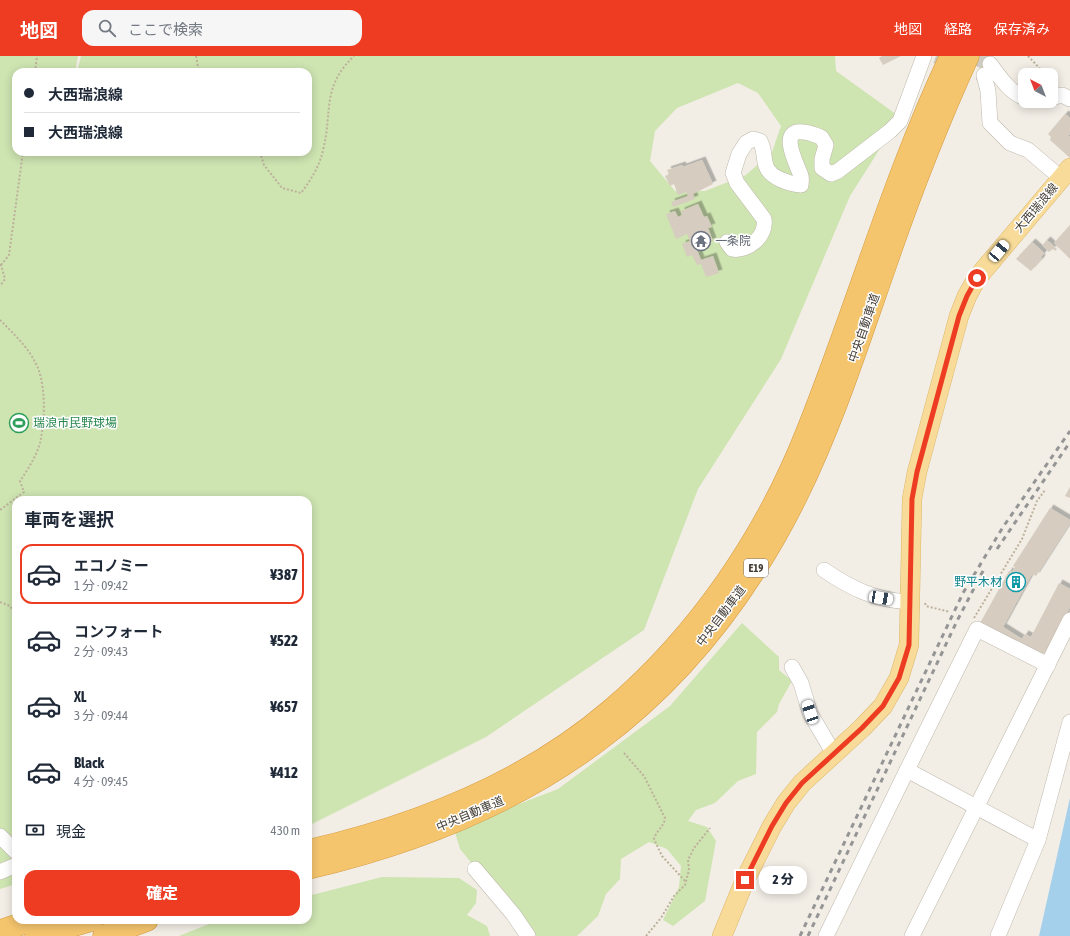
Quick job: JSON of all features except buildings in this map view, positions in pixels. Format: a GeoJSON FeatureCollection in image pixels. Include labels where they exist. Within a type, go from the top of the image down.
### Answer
{"type":"FeatureCollection","features":[{"type":"Feature","properties":{"kind":"highway","name":"中央自動車道"},"geometry":{"type":"LineString","coordinates":[[312,850],[412,821],[479,793],[527,768],[567,743],[610,712],[649,677],[689,633],[725,584],[746,552],[766,518],[803,441],[862,284],[889,205],[951,56]]}},
{"type":"Feature","properties":{"kind":"highway","name":"中央自動車道"},"geometry":{"type":"LineString","coordinates":[[312,869],[416,837],[465,818],[536,782],[572,761],[653,696],[682,666],[708,635],[753,572],[772,542],[799,490],[849,370],[919,171],[968,56]]}},
{"type":"Feature","properties":{"kind":"highway"},"geometry":{"type":"LineString","coordinates":[[0,918],[12,916]]}},
{"type":"Feature","properties":{"kind":"highway"},"geometry":{"type":"LineString","coordinates":[[0,931],[21,924]]}},
{"type":"Feature","properties":{"kind":"highway"},"geometry":{"type":"LineString","coordinates":[[36,936],[78,924]]}},
{"type":"Feature","properties":{"kind":"highway"},"geometry":{"type":"LineString","coordinates":[[104,936],[136,924]]}},
{"type":"Feature","properties":{"kind":"main road","name":"大西瑞浪線"},"geometry":{"type":"LineString","coordinates":[[722,936],[745,880],[772,826],[786,803],[802,783],[883,706],[899,678],[909,645],[912,499],[917,472],[959,316],[967,296],[977,278],[1065,173]]}},
{"type":"Feature","properties":{"kind":"street"},"geometry":{"type":"LineString","coordinates":[[727,242],[732,249],[742,249],[761,236],[765,225],[764,219],[737,183],[733,173],[739,154],[746,143],[753,139],[760,141],[763,147],[766,167],[770,173],[795,185],[801,185],[801,177],[790,147],[790,138],[795,133],[802,132],[821,137],[826,145],[822,160],[822,168],[831,174],[838,171],[890,132],[900,121],[924,56]]}},
{"type":"Feature","properties":{"kind":"street"},"geometry":{"type":"LineString","coordinates":[[1018,95],[987,70],[990,123],[1010,143],[1028,150],[1065,173]]}},
{"type":"Feature","properties":{"kind":"street"},"geometry":{"type":"LineString","coordinates":[[824,570],[844,584],[868,595],[910,596]]}},
{"type":"Feature","properties":{"kind":"street"},"geometry":{"type":"LineString","coordinates":[[912,936],[1070,620]]}},
{"type":"Feature","properties":{"kind":"street"},"geometry":{"type":"LineString","coordinates":[[826,936],[977,629],[1048,665]]}},
{"type":"Feature","properties":{"kind":"street"},"geometry":{"type":"LineString","coordinates":[[792,666],[801,683],[810,712],[834,754]]}},
{"type":"Feature","properties":{"kind":"street"},"geometry":{"type":"LineString","coordinates":[[998,936],[1038,840],[1070,722]]}},
{"type":"Feature","properties":{"kind":"street"},"geometry":{"type":"LineString","coordinates":[[907,770],[1038,840]]}},
{"type":"Feature","properties":{"kind":"street"},"geometry":{"type":"LineString","coordinates":[[0,836],[12,848]]}},
{"type":"Feature","properties":{"kind":"street"},"geometry":{"type":"LineString","coordinates":[[0,872],[12,867]]}},
{"type":"Feature","properties":{"kind":"street"},"geometry":{"type":"LineString","coordinates":[[475,869],[513,914],[528,936]]}},
{"type":"Feature","properties":{"kind":"path"},"geometry":{"type":"LineString","coordinates":[[36,68],[37,56]]}},
{"type":"Feature","properties":{"kind":"path"},"geometry":{"type":"LineString","coordinates":[[196,56],[198,68]]}},
{"type":"Feature","properties":{"kind":"path"},"geometry":{"type":"LineString","coordinates":[[261,156],[264,165],[282,188],[301,193],[311,180],[323,150],[332,84],[342,68],[354,56]]}},
{"type":"Feature","properties":{"kind":"path"},"geometry":{"type":"LineString","coordinates":[[1028,56],[1039,68]]}},
{"type":"Feature","properties":{"kind":"path"},"geometry":{"type":"LineString","coordinates":[[0,286],[5,279],[1,265],[9,255],[22,156]]}},
{"type":"Feature","properties":{"kind":"path"},"geometry":{"type":"LineString","coordinates":[[0,320],[24,346],[37,367],[43,387],[43,424],[40,444],[32,462],[20,481],[24,492],[19,496]]}},
{"type":"Feature","properties":{"kind":"path"},"geometry":{"type":"LineString","coordinates":[[972,621],[1022,538],[1037,501],[1045,490]]}},
{"type":"Feature","properties":{"kind":"path"},"geometry":{"type":"LineString","coordinates":[[0,510],[12,501]]}},
{"type":"Feature","properties":{"kind":"path"},"geometry":{"type":"LineString","coordinates":[[910,596],[924,591],[926,606],[950,612]]}},
{"type":"Feature","properties":{"kind":"path"},"geometry":{"type":"LineString","coordinates":[[0,602],[10,606],[12,609]]}},
{"type":"Feature","properties":{"kind":"path"},"geometry":{"type":"LineString","coordinates":[[624,753],[644,776],[665,818],[665,823],[654,839],[662,856],[686,882]]}},
{"type":"Feature","properties":{"kind":"path"},"geometry":{"type":"LineString","coordinates":[[646,936],[661,918],[668,903],[685,885],[689,870],[688,860],[694,848],[710,828]]}},
{"type":"Feature","properties":{"kind":"green space"},"geometry":{"type":"Polygon","coordinates":[[[0,56],[78,56],[76,68],[12,68],[12,156],[312,156],[312,68],[78,68],[81,56],[835,56],[836,71],[900,117],[850,196],[781,359],[698,489],[644,630],[486,737],[312,824],[312,496],[12,496],[12,885],[0,889],[0,56]],[[738,83],[677,108],[655,131],[650,161],[675,191],[705,191],[746,175],[772,152],[781,126],[758,93],[738,83]]]}},
{"type":"Feature","properties":{"kind":"green space"},"geometry":{"type":"Polygon","coordinates":[[[742,623],[779,657],[779,670],[792,681],[779,704],[777,712],[757,732],[756,774],[738,781],[715,803],[696,810],[688,821],[707,827],[716,841],[705,901],[673,926],[663,920],[679,887],[681,866],[667,849],[649,842],[621,859],[620,879],[606,894],[598,916],[577,936],[526,936],[487,882],[460,849],[454,829],[558,789],[670,706],[742,623]]]}},
{"type":"Feature","properties":{"kind":"green space"},"geometry":{"type":"Polygon","coordinates":[[[382,877],[459,878],[477,890],[476,903],[467,915],[487,926],[490,936],[179,936],[209,924],[312,924],[312,895],[382,877]]]}},
{"type":"Feature","properties":{"kind":"water"},"geometry":{"type":"Polygon","coordinates":[[[1070,798],[1070,936],[1039,936],[1070,798]]]}},
{"type":"Feature","properties":{"kind":"tunnel"},"geometry":{"type":"LineString","coordinates":[[936,56],[984,75]]}},
{"type":"Feature","properties":{"kind":"tunnel"},"geometry":{"type":"LineString","coordinates":[[972,56],[990,64]]}},
{"type":"Feature","properties":{"kind":"railway"},"geometry":{"type":"LineString","coordinates":[[800,936],[963,593],[1003,527],[1070,431]]}},
{"type":"Feature","properties":{"kind":"railway"},"geometry":{"type":"LineString","coordinates":[[997,549],[1070,442]]}},
{"type":"Feature","properties":{"kind":"railway"},"geometry":{"type":"LineString","coordinates":[[808,936],[957,621],[984,569]]}},
{"type":"Feature","properties":{"kind":"place","name":"一条院"},"geometry":{"type":"Point","coordinates":[701,241]}},
{"type":"Feature","properties":{"kind":"place","name":"瑞浪市民野球場"},"geometry":{"type":"Point","coordinates":[19,423]}},
{"type":"Feature","properties":{"kind":"place","name":"野平木材"},"geometry":{"type":"Point","coordinates":[1016,582]}},
{"type":"Feature","properties":{"kind":"route"},"geometry":{"type":"LineString","coordinates":[[745,880],[772,826],[786,803],[802,783],[862,728],[883,706],[899,678],[909,645],[912,499],[917,472],[959,316],[967,296],[977,278]]}}]}
